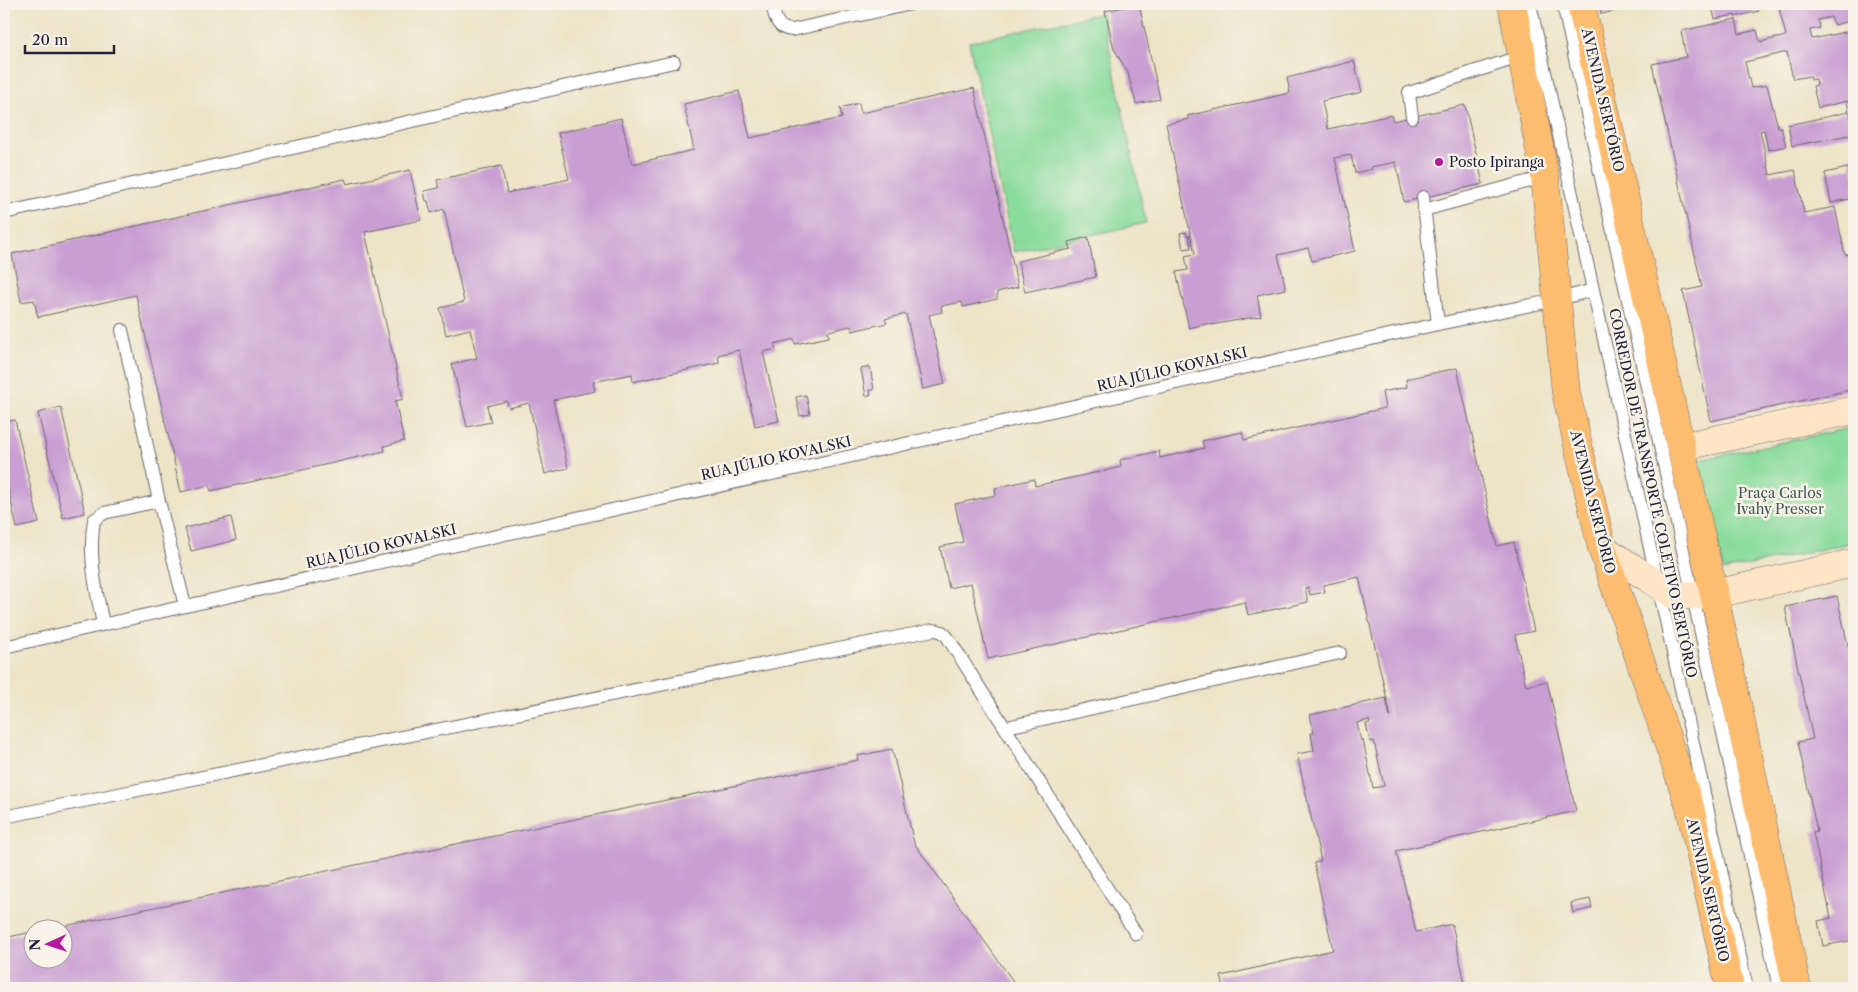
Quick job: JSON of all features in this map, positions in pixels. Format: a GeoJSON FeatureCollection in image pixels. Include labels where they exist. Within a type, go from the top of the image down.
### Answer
{"type":"FeatureCollection","features":[{"type":"Feature","properties":{"kind":"main road","name":"AVENIDA SERTÓRIO"},"geometry":{"type":"LineString","coordinates":[[1512,4],[1545,177],[1566,393],[1602,548],[1690,807],[1730,988]]}},
{"type":"Feature","properties":{"kind":"main road","name":"AVENIDA SERTÓRIO"},"geometry":{"type":"LineString","coordinates":[[1581,4],[1681,447],[1704,595],[1797,988]]}},
{"type":"Feature","properties":{"kind":"main road"},"geometry":{"type":"LineString","coordinates":[[1681,447],[1854,410]]}},
{"type":"Feature","properties":{"kind":"main road"},"geometry":{"type":"LineString","coordinates":[[1602,548],[1676,596],[1704,595],[1854,563]]}},
{"type":"Feature","properties":{"kind":"lane"},"geometry":{"type":"LineString","coordinates":[[772,4],[779,26],[785,30],[792,30],[911,4]]}},
{"type":"Feature","properties":{"kind":"lane","name":"CORREDOR DE TRANSPORTE COLETIVO SERTÓRIO"},"geometry":{"type":"LineString","coordinates":[[1530,4],[1748,988]]}},
{"type":"Feature","properties":{"kind":"lane","name":"CORREDOR DE TRANSPORTE COLETIVO SERTÓRIO"},"geometry":{"type":"LineString","coordinates":[[1563,4],[1704,595],[1779,988]]}},
{"type":"Feature","properties":{"kind":"lane"},"geometry":{"type":"LineString","coordinates":[[1412,117],[1409,93],[1522,56]]}},
{"type":"Feature","properties":{"kind":"lane"},"geometry":{"type":"LineString","coordinates":[[4,213],[674,62]]}},
{"type":"Feature","properties":{"kind":"lane"},"geometry":{"type":"LineString","coordinates":[[1424,210],[1545,177]]}},
{"type":"Feature","properties":{"kind":"lane"},"geometry":{"type":"LineString","coordinates":[[1423,197],[1438,324]]}},
{"type":"Feature","properties":{"kind":"lane","name":"RUA JÚLIO KOVALSKI"},"geometry":{"type":"LineString","coordinates":[[4,646],[1594,290]]}},
{"type":"Feature","properties":{"kind":"lane"},"geometry":{"type":"LineString","coordinates":[[122,330],[159,501],[185,606]]}},
{"type":"Feature","properties":{"kind":"lane"},"geometry":{"type":"LineString","coordinates":[[103,624],[94,577],[92,531],[94,520],[104,513],[159,501]]}},
{"type":"Feature","properties":{"kind":"lane"},"geometry":{"type":"LineString","coordinates":[[4,817],[933,630],[944,633],[1007,727],[1136,934]]}},
{"type":"Feature","properties":{"kind":"lane"},"geometry":{"type":"LineString","coordinates":[[1007,727],[1340,653]]}},
{"type":"Feature","properties":{"kind":"green space"},"geometry":{"type":"Polygon","coordinates":[[[1102,13],[1146,223],[1014,252],[969,42],[1102,13]]]}},
{"type":"Feature","properties":{"kind":"green space","name":"Praça Carlos Ivahy Presser"},"geometry":{"type":"Polygon","coordinates":[[[1854,427],[1854,542],[1723,571],[1699,460],[1854,427]]]}},
{"type":"Feature","properties":{"kind":"building"},"geometry":{"type":"Polygon","coordinates":[[[1139,4],[1160,99],[1136,104],[1128,73],[1114,49],[1105,11],[1139,4]]]}},
{"type":"Feature","properties":{"kind":"building"},"geometry":{"type":"Polygon","coordinates":[[[1599,4],[1644,4],[1644,5],[1601,14],[1599,4]]]}},
{"type":"Feature","properties":{"kind":"building"},"geometry":{"type":"Polygon","coordinates":[[[1711,4],[1757,4],[1759,11],[1735,17],[1735,15],[1715,19],[1711,4]]]}},
{"type":"Feature","properties":{"kind":"building"},"geometry":{"type":"Polygon","coordinates":[[[1778,4],[1854,4],[1854,20],[1834,25],[1831,17],[1818,20],[1820,28],[1810,30],[1812,39],[1854,30],[1854,112],[1850,112],[1854,134],[1792,146],[1788,125],[1849,112],[1847,101],[1818,108],[1813,86],[1817,85],[1816,79],[1811,80],[1810,76],[1793,79],[1787,52],[1745,62],[1751,88],[1767,85],[1778,127],[1781,127],[1786,146],[1768,150],[1764,130],[1760,131],[1770,175],[1795,170],[1804,213],[1835,207],[1845,255],[1854,253],[1854,389],[1711,421],[1683,291],[1702,287],[1652,64],[1686,57],[1681,31],[1736,19],[1739,34],[1757,30],[1760,42],[1786,36],[1778,4]]]}},
{"type":"Feature","properties":{"kind":"building"},"geometry":{"type":"Polygon","coordinates":[[[1354,61],[1362,92],[1322,101],[1328,129],[1391,115],[1393,121],[1465,105],[1483,184],[1404,202],[1396,162],[1371,167],[1372,169],[1355,173],[1351,155],[1335,158],[1355,251],[1312,261],[1308,248],[1278,255],[1286,289],[1257,295],[1261,316],[1189,328],[1176,272],[1188,270],[1185,256],[1195,254],[1166,124],[1189,119],[1187,116],[1290,93],[1287,78],[1354,61]]]}},
{"type":"Feature","properties":{"kind":"building"},"geometry":{"type":"Polygon","coordinates":[[[974,88],[1018,287],[997,292],[997,299],[963,307],[962,302],[941,306],[942,312],[929,315],[945,384],[923,389],[906,314],[885,319],[887,323],[852,331],[851,326],[828,331],[829,337],[795,344],[794,339],[774,344],[776,349],[763,352],[779,421],[755,426],[739,350],[718,355],[719,363],[633,382],[632,374],[593,382],[595,391],[553,400],[568,468],[545,474],[529,403],[509,408],[507,401],[487,406],[491,422],[467,427],[452,364],[477,358],[470,329],[446,335],[440,308],[464,302],[444,209],[431,213],[428,201],[426,201],[424,191],[439,188],[437,180],[501,166],[507,193],[569,179],[558,133],[621,118],[632,164],[694,150],[684,104],[739,91],[750,138],[842,118],[840,108],[859,103],[861,113],[974,88]]]}},
{"type":"Feature","properties":{"kind":"building"},"geometry":{"type":"Polygon","coordinates":[[[1854,157],[1854,198],[1831,203],[1825,173],[1852,167],[1850,158],[1854,157]]]}},
{"type":"Feature","properties":{"kind":"building"},"geometry":{"type":"Polygon","coordinates":[[[410,170],[421,220],[365,232],[403,399],[395,401],[404,441],[384,446],[385,451],[211,491],[209,485],[181,492],[136,295],[38,317],[34,300],[21,302],[12,254],[345,179],[347,184],[410,170]]]}},
{"type":"Feature","properties":{"kind":"building"},"geometry":{"type":"Polygon","coordinates":[[[1186,232],[1187,236],[1189,235],[1191,248],[1183,249],[1180,233],[1186,232]]]}},
{"type":"Feature","properties":{"kind":"building"},"geometry":{"type":"Polygon","coordinates":[[[1088,237],[1096,277],[1025,292],[1018,261],[1071,249],[1069,242],[1088,237]]]}},
{"type":"Feature","properties":{"kind":"building"},"geometry":{"type":"Polygon","coordinates":[[[870,367],[874,390],[870,390],[871,395],[866,396],[861,369],[870,367]]]}},
{"type":"Feature","properties":{"kind":"building"},"geometry":{"type":"Polygon","coordinates":[[[1457,368],[1497,546],[1514,542],[1534,631],[1515,635],[1526,686],[1547,681],[1576,811],[1396,851],[1416,932],[1452,924],[1466,988],[1224,988],[1221,976],[1333,950],[1314,863],[1321,861],[1297,754],[1314,751],[1311,733],[1314,733],[1310,715],[1386,698],[1391,717],[1359,577],[1324,585],[1325,592],[1310,595],[1308,587],[1305,588],[1308,602],[1248,615],[1245,602],[988,659],[971,583],[949,588],[940,547],[963,542],[955,504],[996,495],[995,488],[1034,479],[1035,486],[1121,467],[1120,460],[1159,451],[1160,458],[1204,448],[1202,441],[1242,432],[1244,440],[1385,408],[1382,392],[1407,387],[1406,379],[1457,368]],[[1369,720],[1357,723],[1361,741],[1363,740],[1373,788],[1384,786],[1374,741],[1370,742],[1366,724],[1370,723],[1369,720]]]}},
{"type":"Feature","properties":{"kind":"building"},"geometry":{"type":"Polygon","coordinates":[[[806,395],[810,414],[800,416],[796,397],[806,395]]]}},
{"type":"Feature","properties":{"kind":"building"},"geometry":{"type":"Polygon","coordinates":[[[61,407],[85,513],[63,518],[38,413],[61,407]]]}},
{"type":"Feature","properties":{"kind":"building"},"geometry":{"type":"Polygon","coordinates":[[[15,420],[39,523],[17,528],[4,470],[4,422],[15,420]]]}},
{"type":"Feature","properties":{"kind":"building"},"geometry":{"type":"Polygon","coordinates":[[[231,517],[236,540],[191,551],[185,528],[231,517]]]}},
{"type":"Feature","properties":{"kind":"building"},"geometry":{"type":"Polygon","coordinates":[[[1837,596],[1848,646],[1854,645],[1854,940],[1823,946],[1818,921],[1831,918],[1813,832],[1817,831],[1798,742],[1813,739],[1785,607],[1837,596]]]}},
{"type":"Feature","properties":{"kind":"building"},"geometry":{"type":"Polygon","coordinates":[[[892,749],[914,843],[1018,988],[4,988],[4,938],[22,934],[22,970],[72,970],[72,924],[858,760],[857,756],[892,749]]]}},
{"type":"Feature","properties":{"kind":"building"},"geometry":{"type":"Polygon","coordinates":[[[1590,899],[1592,908],[1573,913],[1571,903],[1590,899]]]}},
{"type":"Feature","properties":{"kind":"place","name":"Posto Ipiranga"},"geometry":{"type":"Point","coordinates":[1439,162]}}]}
